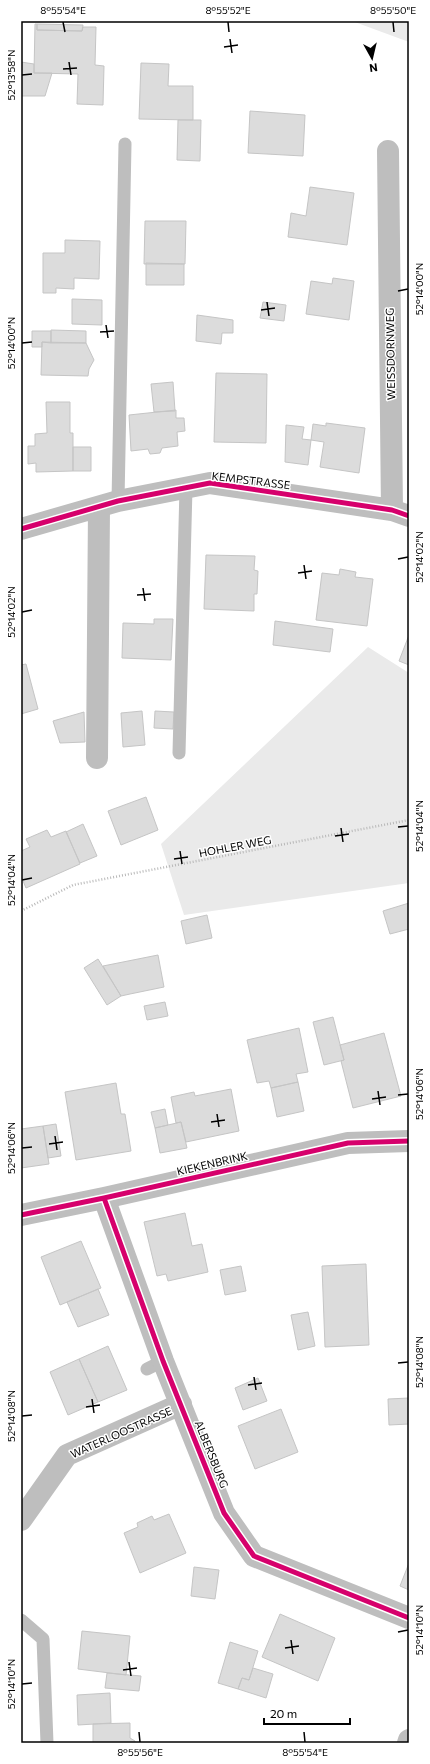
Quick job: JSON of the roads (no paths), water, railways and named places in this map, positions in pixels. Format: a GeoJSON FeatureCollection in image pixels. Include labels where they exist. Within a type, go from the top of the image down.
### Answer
{"type":"FeatureCollection","features":[{"type":"Feature","properties":{"kind":"street","name":"WEISSDORNWEG"},"geometry":{"type":"LineString","coordinates":[[388,151],[400,513]]}},
{"type":"Feature","properties":{"kind":"street","name":"KEMPSTRASSE"},"geometry":{"type":"LineString","coordinates":[[21,529],[108,504],[210,483],[400,513]]}},
{"type":"Feature","properties":{"kind":"street"},"geometry":{"type":"LineString","coordinates":[[97,758],[108,504]]}},
{"type":"Feature","properties":{"kind":"street","name":"KIEKENBRINK"},"geometry":{"type":"LineString","coordinates":[[21,1215],[104,1198],[348,1143],[409,1141]]}},
{"type":"Feature","properties":{"kind":"street","name":"ALBERSBURG"},"geometry":{"type":"LineString","coordinates":[[104,1198],[155,1365],[181,1404],[224,1513],[254,1556],[409,1618]]}},
{"type":"Feature","properties":{"kind":"street","name":"WATERLOOSTRASSE"},"geometry":{"type":"LineString","coordinates":[[21,1520],[68,1454],[181,1404]]}},
{"type":"Feature","properties":{"kind":"lane"},"geometry":{"type":"LineString","coordinates":[[108,504],[125,144]]}},
{"type":"Feature","properties":{"kind":"lane"},"geometry":{"type":"LineString","coordinates":[[179,753],[186,488]]}},
{"type":"Feature","properties":{"kind":"lane"},"geometry":{"type":"LineString","coordinates":[[21,1620],[43,1639],[47,1743]]}}]}
